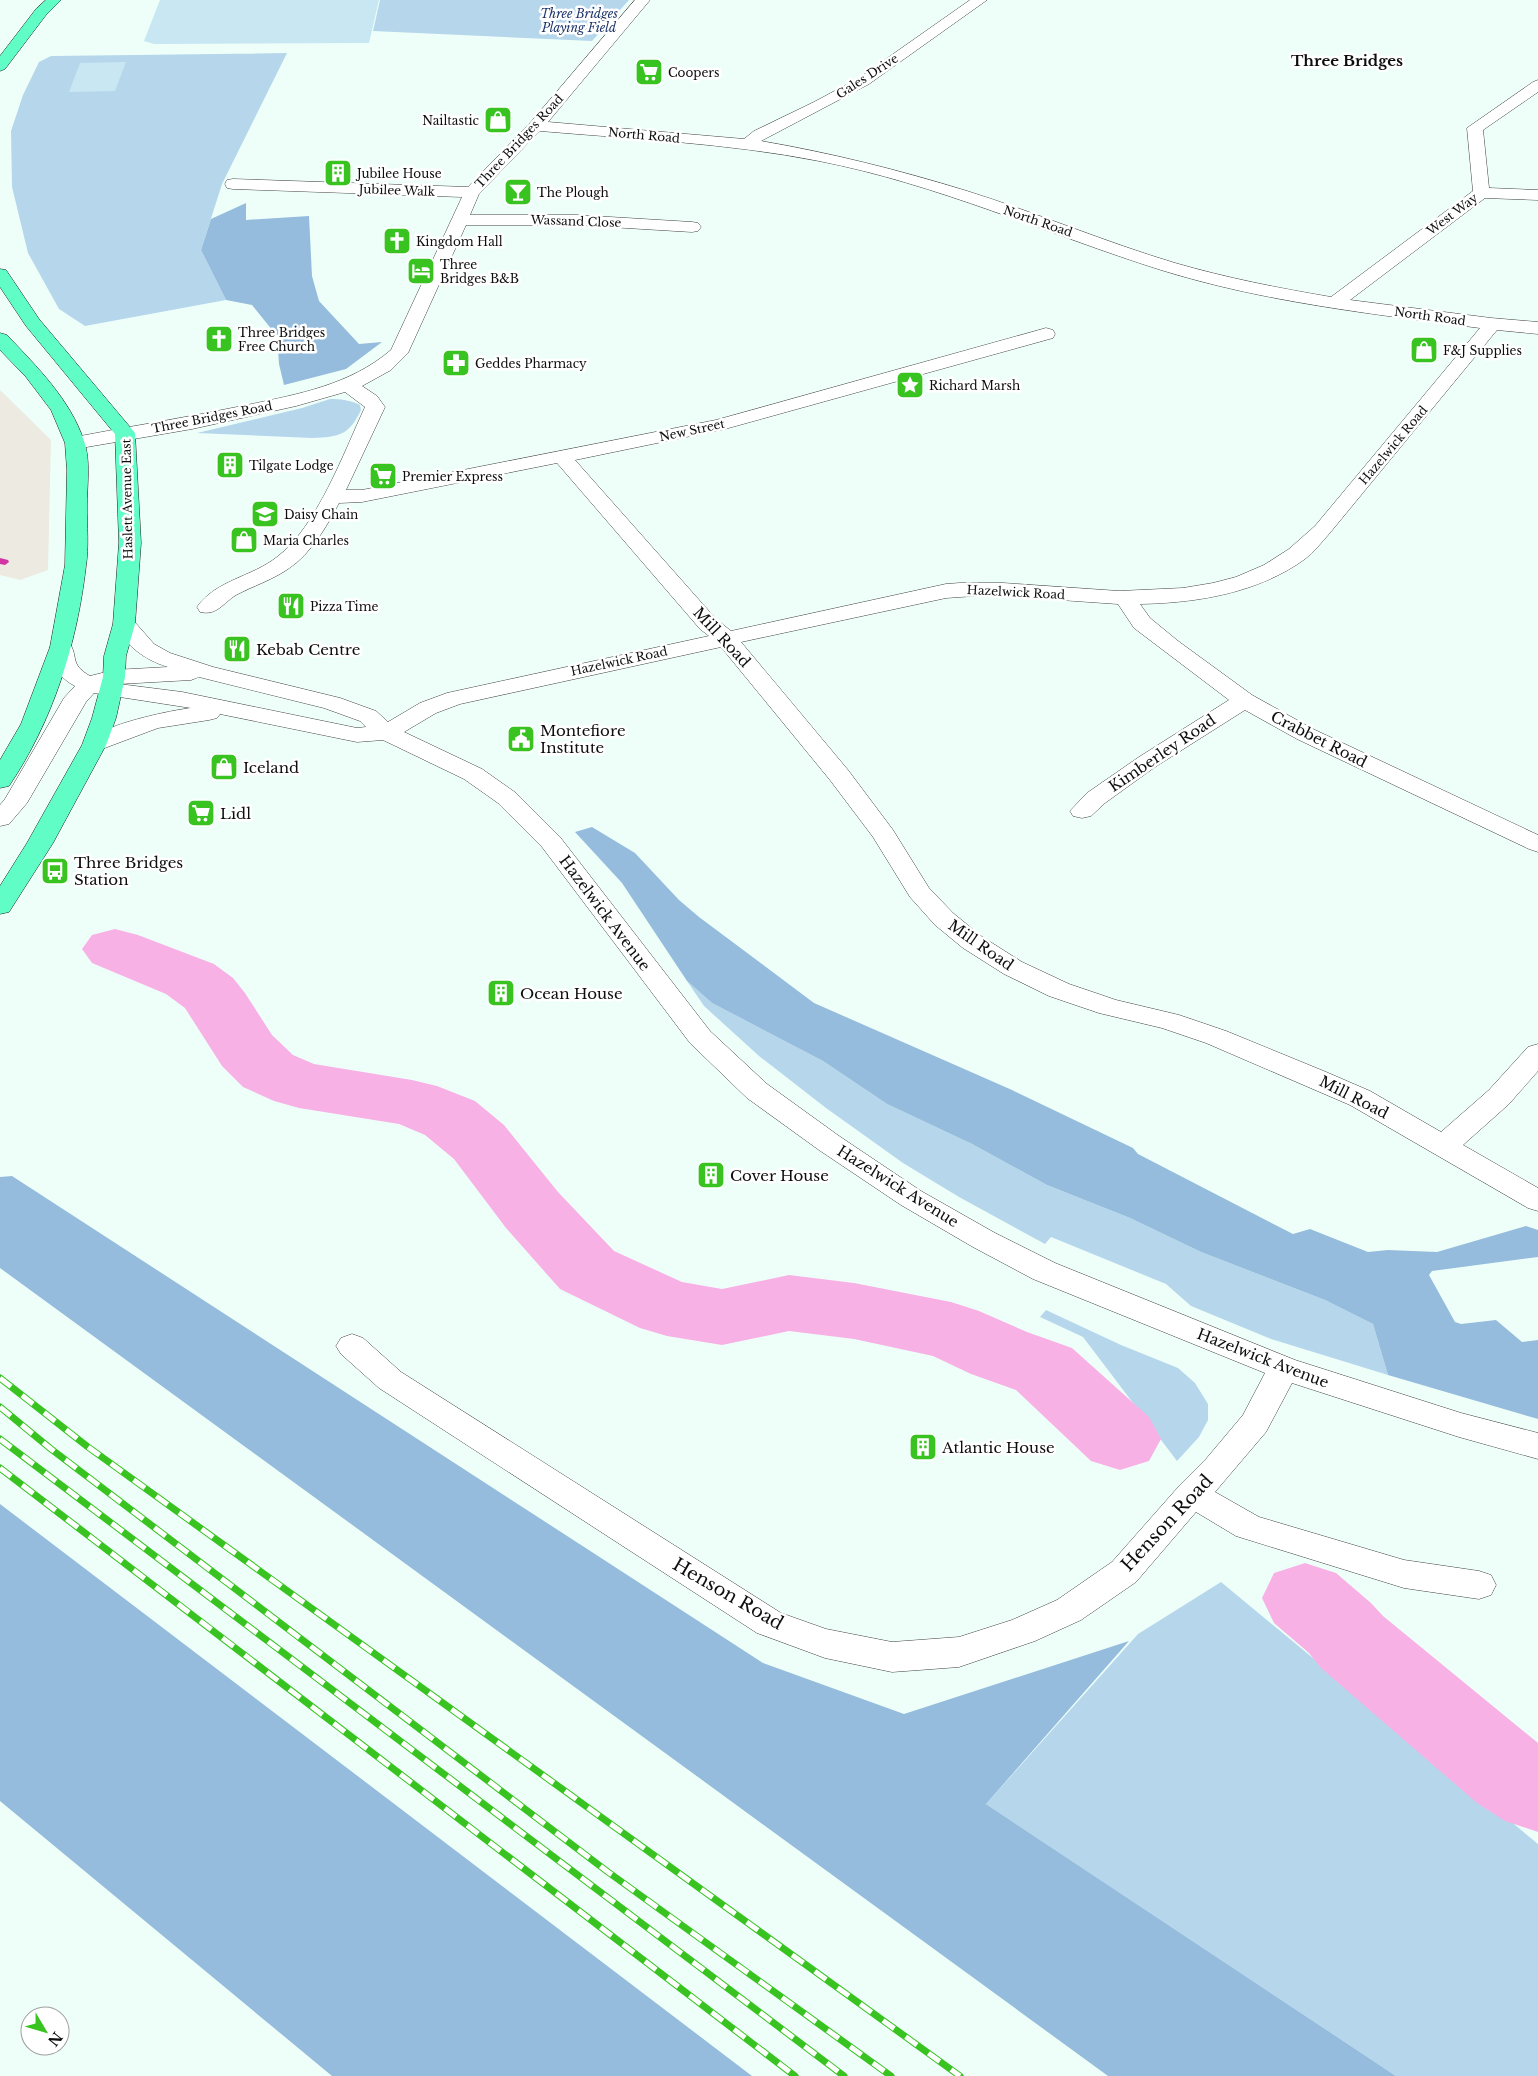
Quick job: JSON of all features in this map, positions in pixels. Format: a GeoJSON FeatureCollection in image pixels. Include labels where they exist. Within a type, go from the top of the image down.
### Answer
{"type":"FeatureCollection","features":[{"type":"Feature","properties":{"kind":"main road"},"geometry":{"type":"LineString","coordinates":[[0,66],[41,12],[54,0]]}},
{"type":"Feature","properties":{"kind":"main road","name":"Haslett Avenue East"},"geometry":{"type":"LineString","coordinates":[[0,274],[32,322],[125,433],[130,543],[124,624],[115,656],[113,684],[94,745],[40,843],[0,906]]}},
{"type":"Feature","properties":{"kind":"main road"},"geometry":{"type":"LineString","coordinates":[[0,339],[34,373],[60,409],[75,443],[78,470],[76,565],[61,647],[33,724],[0,781]]}},
{"type":"Feature","properties":{"kind":"street","name":"Three Bridges Road"},"geometry":{"type":"LineString","coordinates":[[75,443],[187,423],[318,395],[372,375],[399,353],[472,192],[536,126],[642,0]]}},
{"type":"Feature","properties":{"kind":"street","name":"Gales Drive"},"geometry":{"type":"LineString","coordinates":[[748,144],[760,134],[853,88],[878,72],[937,27],[980,0]]}},
{"type":"Feature","properties":{"kind":"street","name":"West Way"},"geometry":{"type":"LineString","coordinates":[[1334,303],[1481,193],[1475,128],[1538,84]]}},
{"type":"Feature","properties":{"kind":"street","name":"North Road"},"geometry":{"type":"LineString","coordinates":[[536,126],[748,144],[828,158],[919,182],[1046,223],[1196,275],[1244,287],[1334,303],[1491,324],[1538,328]]}},
{"type":"Feature","properties":{"kind":"street","name":"Jubilee Walk"},"geometry":{"type":"LineString","coordinates":[[233,184],[472,192]]}},
{"type":"Feature","properties":{"kind":"street"},"geometry":{"type":"LineString","coordinates":[[1481,193],[1538,195]]}},
{"type":"Feature","properties":{"kind":"street","name":"Wassand Close"},"geometry":{"type":"LineString","coordinates":[[459,220],[577,220],[692,227]]}},
{"type":"Feature","properties":{"kind":"street","name":"Hazelwick Road"},"geometry":{"type":"LineString","coordinates":[[386,733],[420,710],[437,702],[912,597],[973,587],[1127,598],[1158,598],[1190,594],[1232,585],[1270,570],[1297,554],[1328,523],[1485,335],[1491,324]]}},
{"type":"Feature","properties":{"kind":"street","name":"New Street"},"geometry":{"type":"LineString","coordinates":[[332,497],[362,496],[718,425],[1046,334]]}},
{"type":"Feature","properties":{"kind":"street"},"geometry":{"type":"LineString","coordinates":[[208,607],[226,592],[266,574],[286,561],[304,542],[332,497],[375,407],[370,400],[347,385]]}},
{"type":"Feature","properties":{"kind":"street","name":"Mill Road"},"geometry":{"type":"LineString","coordinates":[[562,457],[708,624],[726,638],[840,775],[884,835],[919,892],[944,919],[972,942],[1013,968],[1059,990],[1109,1007],[1169,1021],[1216,1036],[1360,1098],[1538,1201]]}},
{"type":"Feature","properties":{"kind":"street","name":"Crabbet Road"},"geometry":{"type":"LineString","coordinates":[[1127,598],[1131,609],[1142,623],[1244,700],[1305,734],[1538,844]]}},
{"type":"Feature","properties":{"kind":"street","name":"Hazelwick Avenue"},"geometry":{"type":"LineString","coordinates":[[124,624],[146,649],[162,658],[205,672],[332,703],[368,716],[386,733],[473,774],[507,798],[526,816],[578,876],[639,960],[700,1037],[758,1091],[829,1143],[911,1198],[984,1240],[1044,1271],[1284,1368],[1459,1426],[1538,1446]]}},
{"type":"Feature","properties":{"kind":"street"},"geometry":{"type":"LineString","coordinates":[[61,647],[64,665],[89,685],[113,684]]}},
{"type":"Feature","properties":{"kind":"street","name":"Hazelwick Avenue"},"geometry":{"type":"LineString","coordinates":[[113,684],[205,672]]}},
{"type":"Feature","properties":{"kind":"street","name":"Hazelwick Avenue"},"geometry":{"type":"LineString","coordinates":[[113,684],[357,735],[386,733]]}},
{"type":"Feature","properties":{"kind":"street"},"geometry":{"type":"LineString","coordinates":[[0,819],[15,803],[76,698],[89,685]]}},
{"type":"Feature","properties":{"kind":"street","name":"Kimberley Road"},"geometry":{"type":"LineString","coordinates":[[1082,811],[1096,798],[1148,762],[1244,700]]}},
{"type":"Feature","properties":{"kind":"street","name":"Hazelwick Avenue"},"geometry":{"type":"LineString","coordinates":[[94,745],[130,728],[158,720],[180,715],[240,710]]}},
{"type":"Feature","properties":{"kind":"street"},"geometry":{"type":"LineString","coordinates":[[1443,1146],[1499,1097],[1538,1053]]}},
{"type":"Feature","properties":{"kind":"street","name":"Henson Road"},"geometry":{"type":"LineString","coordinates":[[352,1346],[390,1380],[770,1622],[825,1643],[892,1657],[959,1652],[1023,1631],[1069,1610],[1124,1572],[1192,1494],[1218,1468],[1255,1423],[1284,1368]]}},
{"type":"Feature","properties":{"kind":"street"},"geometry":{"type":"LineString","coordinates":[[1192,1494],[1248,1527],[1404,1574],[1479,1584]]}},
{"type":"Feature","properties":{"kind":"shaded area"},"geometry":{"type":"Polygon","coordinates":[[[160,0],[379,0],[369,43],[154,44],[144,41],[160,0]]]}},
{"type":"Feature","properties":{"kind":"shaded area"},"geometry":{"type":"Polygon","coordinates":[[[126,62],[115,91],[69,92],[80,63],[126,62]]]}},
{"type":"Feature","properties":{"kind":"shaded area"},"geometry":{"type":"Polygon","coordinates":[[[246,203],[246,220],[309,216],[312,276],[319,301],[359,344],[382,342],[346,369],[284,385],[279,364],[277,336],[252,305],[226,300],[201,250],[211,219],[246,203]]]}},
{"type":"Feature","properties":{"kind":"shaded area"},"geometry":{"type":"Polygon","coordinates":[[[0,390],[51,440],[48,570],[20,580],[0,575],[0,390]]]}},
{"type":"Feature","properties":{"kind":"shaded area"},"geometry":{"type":"Polygon","coordinates":[[[592,827],[635,853],[679,900],[699,917],[814,1003],[1012,1090],[1133,1148],[1138,1154],[1293,1234],[1310,1229],[1368,1252],[1388,1250],[1437,1252],[1526,1226],[1538,1230],[1538,1257],[1432,1271],[1429,1275],[1455,1322],[1461,1324],[1496,1320],[1522,1342],[1538,1340],[1538,1419],[1388,1375],[1373,1324],[1325,1300],[1201,1252],[1130,1218],[1047,1185],[972,1144],[887,1104],[823,1061],[712,1003],[687,981],[622,883],[575,832],[592,827]]]}},
{"type":"Feature","properties":{"kind":"shaded area"},"geometry":{"type":"Polygon","coordinates":[[[12,1176],[763,1663],[904,1714],[1129,1641],[986,1804],[1396,2076],[1108,2076],[0,1268],[0,1177],[12,1176]]]}},
{"type":"Feature","properties":{"kind":"shaded area"},"geometry":{"type":"Polygon","coordinates":[[[0,1504],[752,2076],[332,2076],[0,1801],[0,1504]]]}},
{"type":"Feature","properties":{"kind":"green space","name":"Three Bridges Playing Field"},"geometry":{"type":"Polygon","coordinates":[[[380,0],[629,0],[592,41],[373,31],[380,0]]]}},
{"type":"Feature","properties":{"kind":"green space"},"geometry":{"type":"Polygon","coordinates":[[[287,53],[222,184],[201,250],[226,300],[85,326],[59,309],[28,253],[12,187],[11,131],[23,95],[39,62],[51,56],[287,53]]]}},
{"type":"Feature","properties":{"kind":"green space"},"geometry":{"type":"Polygon","coordinates":[[[330,399],[353,402],[360,405],[361,410],[348,430],[330,437],[312,438],[197,433],[302,408],[330,399]]]}},
{"type":"Feature","properties":{"kind":"green space"},"geometry":{"type":"Polygon","coordinates":[[[687,981],[712,1003],[823,1061],[887,1104],[972,1144],[1047,1185],[1130,1218],[1201,1252],[1325,1300],[1373,1324],[1388,1375],[1271,1339],[1191,1306],[1166,1284],[1051,1237],[1045,1244],[959,1197],[903,1163],[826,1108],[759,1056],[704,1006],[687,981]]]}},
{"type":"Feature","properties":{"kind":"green space"},"geometry":{"type":"Polygon","coordinates":[[[1046,1310],[1121,1345],[1178,1368],[1195,1383],[1208,1404],[1208,1420],[1199,1437],[1177,1461],[1083,1337],[1040,1317],[1046,1310]]]}},
{"type":"Feature","properties":{"kind":"green space"},"geometry":{"type":"Polygon","coordinates":[[[1221,1582],[1538,1844],[1538,2076],[1396,2076],[986,1804],[1138,1634],[1221,1582]]]}},
{"type":"Feature","properties":{"kind":"waterway"},"geometry":{"type":"LineString","coordinates":[[0,561],[5,562]]}},
{"type":"Feature","properties":{"kind":"waterway"},"geometry":{"type":"LineString","coordinates":[[115,949],[190,979],[209,993],[221,1008],[246,1050],[268,1071],[299,1085],[412,1103],[450,1118],[479,1142],[532,1210],[587,1270],[667,1308],[722,1317],[789,1303],[854,1311],[951,1331],[999,1353],[1044,1369],[1120,1439]]}},
{"type":"Feature","properties":{"kind":"waterway"},"geometry":{"type":"LineString","coordinates":[[1305,1598],[1340,1628],[1352,1642],[1510,1775],[1538,1792]]}},
{"type":"Feature","properties":{"kind":"railway"},"geometry":{"type":"LineString","coordinates":[[0,1378],[88,1447],[960,2076]]}},
{"type":"Feature","properties":{"kind":"railway"},"geometry":{"type":"LineString","coordinates":[[0,1407],[51,1449],[608,1872],[891,2076]]}},
{"type":"Feature","properties":{"kind":"railway"},"geometry":{"type":"LineString","coordinates":[[0,1439],[844,2076]]}},
{"type":"Feature","properties":{"kind":"railway"},"geometry":{"type":"LineString","coordinates":[[0,1468],[795,2076]]}},
{"type":"Feature","properties":{"kind":"place","name":"Coopers"},"geometry":{"type":"Point","coordinates":[649,72]}},
{"type":"Feature","properties":{"kind":"place","name":"Nailtastic"},"geometry":{"type":"Point","coordinates":[498,120]}},
{"type":"Feature","properties":{"kind":"place","name":"Jubilee House"},"geometry":{"type":"Point","coordinates":[338,173]}},
{"type":"Feature","properties":{"kind":"place","name":"The Plough"},"geometry":{"type":"Point","coordinates":[518,192]}},
{"type":"Feature","properties":{"kind":"place","name":"Kingdom Hall"},"geometry":{"type":"Point","coordinates":[397,241]}},
{"type":"Feature","properties":{"kind":"place","name":"Three Bridges B&B"},"geometry":{"type":"Point","coordinates":[421,271]}},
{"type":"Feature","properties":{"kind":"place","name":"Three Bridges Free Church"},"geometry":{"type":"Point","coordinates":[219,339]}},
{"type":"Feature","properties":{"kind":"place","name":"F&J Supplies"},"geometry":{"type":"Point","coordinates":[1424,350]}},
{"type":"Feature","properties":{"kind":"place","name":"Geddes Pharmacy"},"geometry":{"type":"Point","coordinates":[456,363]}},
{"type":"Feature","properties":{"kind":"place","name":"Richard Marsh"},"geometry":{"type":"Point","coordinates":[910,385]}},
{"type":"Feature","properties":{"kind":"place","name":"Tilgate Lodge"},"geometry":{"type":"Point","coordinates":[230,465]}},
{"type":"Feature","properties":{"kind":"place","name":"Premier Express"},"geometry":{"type":"Point","coordinates":[383,476]}},
{"type":"Feature","properties":{"kind":"place","name":"Daisy Chain"},"geometry":{"type":"Point","coordinates":[265,514]}},
{"type":"Feature","properties":{"kind":"place","name":"Maria Charles"},"geometry":{"type":"Point","coordinates":[244,540]}},
{"type":"Feature","properties":{"kind":"place","name":"Pizza Time"},"geometry":{"type":"Point","coordinates":[291,606]}},
{"type":"Feature","properties":{"kind":"place","name":"Kebab Centre"},"geometry":{"type":"Point","coordinates":[237,649]}},
{"type":"Feature","properties":{"kind":"place","name":"Montefiore Institute"},"geometry":{"type":"Point","coordinates":[521,739]}},
{"type":"Feature","properties":{"kind":"place","name":"Iceland"},"geometry":{"type":"Point","coordinates":[224,767]}},
{"type":"Feature","properties":{"kind":"place","name":"Lidl"},"geometry":{"type":"Point","coordinates":[201,813]}},
{"type":"Feature","properties":{"kind":"place","name":"Three Bridges Station"},"geometry":{"type":"Point","coordinates":[55,871]}},
{"type":"Feature","properties":{"kind":"place","name":"Ocean House"},"geometry":{"type":"Point","coordinates":[501,993]}},
{"type":"Feature","properties":{"kind":"place","name":"Cover House"},"geometry":{"type":"Point","coordinates":[711,1175]}},
{"type":"Feature","properties":{"kind":"place","name":"Atlantic House"},"geometry":{"type":"Point","coordinates":[923,1447]}},
{"type":"Feature","properties":{"kind":"district","name":"Three Bridges"},"geometry":{"type":"Point","coordinates":[1347,60]}}]}
